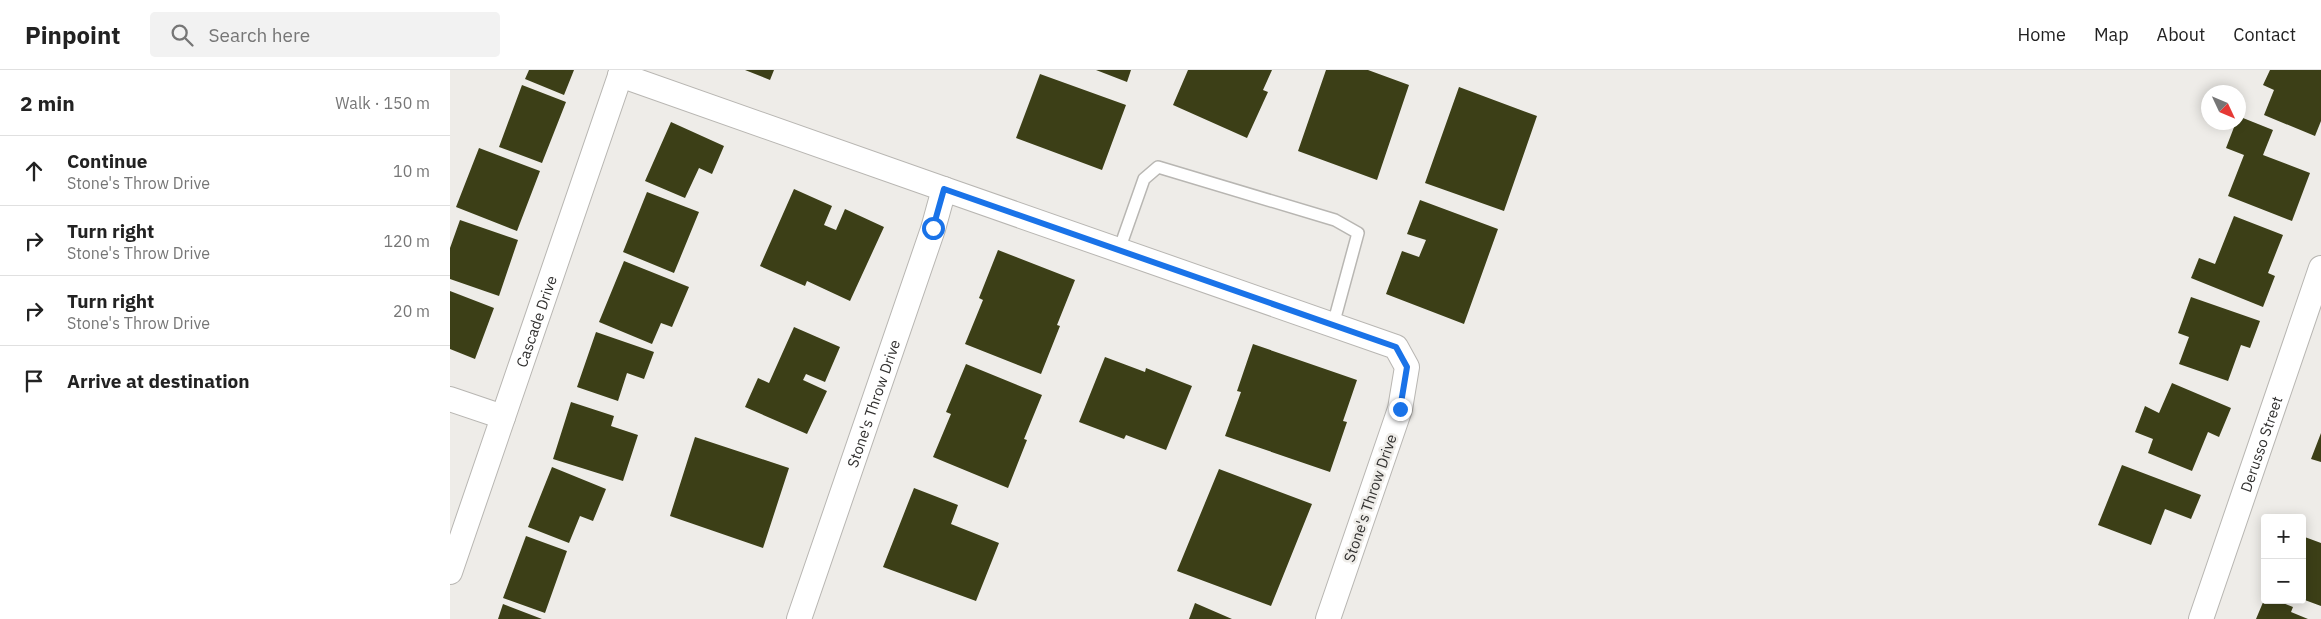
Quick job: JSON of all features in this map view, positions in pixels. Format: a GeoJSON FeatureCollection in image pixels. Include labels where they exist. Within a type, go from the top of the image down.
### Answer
{"type":"FeatureCollection","features":[{"type":"Feature","properties":{"kind":"street","name":"Stone's Throw Drive"},"geometry":{"type":"LineString","coordinates":[[621,73],[944,189],[1396,347],[1407,367],[1400,409],[1328,619]]}},
{"type":"Feature","properties":{"kind":"street","name":"Cascade Drive"},"geometry":{"type":"LineString","coordinates":[[450,572],[621,73]]}},
{"type":"Feature","properties":{"kind":"street","name":"Stone's Throw Drive"},"geometry":{"type":"LineString","coordinates":[[799,619],[930,238],[944,189]]}},
{"type":"Feature","properties":{"kind":"street","name":"Derusso Street"},"geometry":{"type":"LineString","coordinates":[[2201,619],[2321,268]]}},
{"type":"Feature","properties":{"kind":"street"},"geometry":{"type":"LineString","coordinates":[[450,399],[503,417]]}},
{"type":"Feature","properties":{"kind":"lane"},"geometry":{"type":"LineString","coordinates":[[1119,250],[1144,179],[1158,167],[1335,220],[1358,233],[1334,325]]}},
{"type":"Feature","properties":{"kind":"building"},"geometry":{"type":"Polygon","coordinates":[[[529,70],[574,70],[564,95],[525,79],[529,70]]]}},
{"type":"Feature","properties":{"kind":"building"},"geometry":{"type":"Polygon","coordinates":[[[745,70],[774,70],[770,80],[745,70]]]}},
{"type":"Feature","properties":{"kind":"building"},"geometry":{"type":"Polygon","coordinates":[[[1096,70],[1131,70],[1127,82],[1096,70]]]}},
{"type":"Feature","properties":{"kind":"building"},"geometry":{"type":"Polygon","coordinates":[[[1188,70],[1272,70],[1263,90],[1268,92],[1247,138],[1173,105],[1188,70]]]}},
{"type":"Feature","properties":{"kind":"building"},"geometry":{"type":"Polygon","coordinates":[[[1326,70],[1368,70],[1409,85],[1377,180],[1298,151],[1326,70]]]}},
{"type":"Feature","properties":{"kind":"building"},"geometry":{"type":"Polygon","coordinates":[[[2270,70],[2321,70],[2321,121],[2315,136],[2264,115],[2274,90],[2263,85],[2270,70]]]}},
{"type":"Feature","properties":{"kind":"building"},"geometry":{"type":"Polygon","coordinates":[[[1040,74],[1126,105],[1102,170],[1016,138],[1040,74]]]}},
{"type":"Feature","properties":{"kind":"building"},"geometry":{"type":"Polygon","coordinates":[[[522,85],[566,102],[542,163],[499,147],[522,85]]]}},
{"type":"Feature","properties":{"kind":"building"},"geometry":{"type":"Polygon","coordinates":[[[1459,87],[1537,116],[1504,211],[1425,183],[1459,87]]]}},
{"type":"Feature","properties":{"kind":"building"},"geometry":{"type":"Polygon","coordinates":[[[2246,119],[2273,130],[2263,155],[2310,173],[2292,221],[2228,196],[2244,155],[2226,148],[2233,130],[2246,130],[2246,119]]]}},
{"type":"Feature","properties":{"kind":"building"},"geometry":{"type":"Polygon","coordinates":[[[671,122],[724,146],[712,174],[699,168],[685,198],[645,181],[671,122]]]}},
{"type":"Feature","properties":{"kind":"building"},"geometry":{"type":"Polygon","coordinates":[[[479,148],[540,171],[517,231],[456,207],[479,148]]]}},
{"type":"Feature","properties":{"kind":"building"},"geometry":{"type":"Polygon","coordinates":[[[794,189],[832,206],[824,225],[836,230],[845,209],[884,227],[850,301],[807,281],[805,286],[760,266],[794,189]]]}},
{"type":"Feature","properties":{"kind":"building"},"geometry":{"type":"Polygon","coordinates":[[[647,192],[699,212],[674,273],[623,252],[647,192]]]}},
{"type":"Feature","properties":{"kind":"building"},"geometry":{"type":"Polygon","coordinates":[[[1420,200],[1498,229],[1464,324],[1386,294],[1402,251],[1419,257],[1426,240],[1407,234],[1420,200]]]}},
{"type":"Feature","properties":{"kind":"building"},"geometry":{"type":"Polygon","coordinates":[[[2234,216],[2283,235],[2268,273],[2275,276],[2263,307],[2191,278],[2199,258],[2215,264],[2234,216]]]}},
{"type":"Feature","properties":{"kind":"building"},"geometry":{"type":"Polygon","coordinates":[[[460,220],[518,240],[499,296],[450,279],[450,248],[460,220]]]}},
{"type":"Feature","properties":{"kind":"building"},"geometry":{"type":"Polygon","coordinates":[[[998,250],[1075,280],[1057,325],[1060,326],[1041,374],[965,344],[983,300],[979,298],[998,250]]]}},
{"type":"Feature","properties":{"kind":"building"},"geometry":{"type":"Polygon","coordinates":[[[624,261],[689,287],[672,327],[661,323],[652,344],[599,322],[624,261]]]}},
{"type":"Feature","properties":{"kind":"building"},"geometry":{"type":"Polygon","coordinates":[[[450,291],[494,308],[475,359],[450,349],[450,291]]]}},
{"type":"Feature","properties":{"kind":"building"},"geometry":{"type":"Polygon","coordinates":[[[2191,297],[2260,321],[2250,348],[2241,345],[2228,381],[2179,364],[2189,337],[2178,333],[2191,297]]]}},
{"type":"Feature","properties":{"kind":"building"},"geometry":{"type":"Polygon","coordinates":[[[794,327],[840,347],[825,382],[806,374],[803,380],[827,391],[807,434],[745,407],[758,378],[769,383],[794,327]]]}},
{"type":"Feature","properties":{"kind":"building"},"geometry":{"type":"Polygon","coordinates":[[[596,332],[654,352],[644,379],[627,373],[618,401],[577,387],[596,332]]]}},
{"type":"Feature","properties":{"kind":"building"},"geometry":{"type":"Polygon","coordinates":[[[1253,344],[1357,380],[1343,421],[1347,422],[1330,472],[1225,436],[1241,392],[1237,391],[1253,344]]]}},
{"type":"Feature","properties":{"kind":"building"},"geometry":{"type":"Polygon","coordinates":[[[1105,357],[1145,372],[1146,368],[1192,386],[1166,450],[1126,435],[1124,439],[1079,422],[1105,357]]]}},
{"type":"Feature","properties":{"kind":"building"},"geometry":{"type":"Polygon","coordinates":[[[966,364],[1042,395],[1024,439],[1027,440],[1008,488],[933,457],[951,414],[946,412],[966,364]]]}},
{"type":"Feature","properties":{"kind":"building"},"geometry":{"type":"Polygon","coordinates":[[[2172,383],[2231,408],[2219,437],[2208,432],[2192,471],[2148,453],[2153,439],[2135,432],[2145,406],[2159,413],[2172,383]]]}},
{"type":"Feature","properties":{"kind":"building"},"geometry":{"type":"Polygon","coordinates":[[[571,402],[614,416],[611,426],[638,435],[623,481],[553,459],[571,402]]]}},
{"type":"Feature","properties":{"kind":"building"},"geometry":{"type":"Polygon","coordinates":[[[2321,433],[2321,462],[2311,459],[2321,433]]]}},
{"type":"Feature","properties":{"kind":"building"},"geometry":{"type":"Polygon","coordinates":[[[695,437],[789,468],[763,548],[670,516],[695,437]]]}},
{"type":"Feature","properties":{"kind":"building"},"geometry":{"type":"Polygon","coordinates":[[[2122,465],[2201,495],[2191,519],[2165,509],[2151,545],[2098,525],[2122,465]]]}},
{"type":"Feature","properties":{"kind":"building"},"geometry":{"type":"Polygon","coordinates":[[[552,467],[606,489],[593,521],[580,516],[569,543],[528,527],[552,467]]]}},
{"type":"Feature","properties":{"kind":"building"},"geometry":{"type":"Polygon","coordinates":[[[1219,469],[1312,504],[1271,606],[1177,571],[1219,469]]]}},
{"type":"Feature","properties":{"kind":"building"},"geometry":{"type":"Polygon","coordinates":[[[914,488],[958,505],[951,524],[999,543],[976,601],[883,567],[914,488]]]}},
{"type":"Feature","properties":{"kind":"building"},"geometry":{"type":"Polygon","coordinates":[[[526,536],[567,551],[545,613],[503,598],[526,536]]]}},
{"type":"Feature","properties":{"kind":"building"},"geometry":{"type":"Polygon","coordinates":[[[2306,537],[2321,543],[2321,606],[2306,600],[2306,537]]]}},
{"type":"Feature","properties":{"kind":"building"},"geometry":{"type":"Polygon","coordinates":[[[1195,603],[1232,619],[1189,619],[1195,603]]]}},
{"type":"Feature","properties":{"kind":"building"},"geometry":{"type":"Polygon","coordinates":[[[503,604],[542,619],[498,619],[503,604]]]}},
{"type":"Feature","properties":{"kind":"building"},"geometry":{"type":"Polygon","coordinates":[[[2262,604],[2285,604],[2293,607],[2291,612],[2308,619],[2256,619],[2262,604]]]}},
{"type":"Feature","properties":{"kind":"route"},"geometry":{"type":"LineString","coordinates":[[933,228],[944,189],[1396,347],[1407,367],[1400,409]]}}]}
